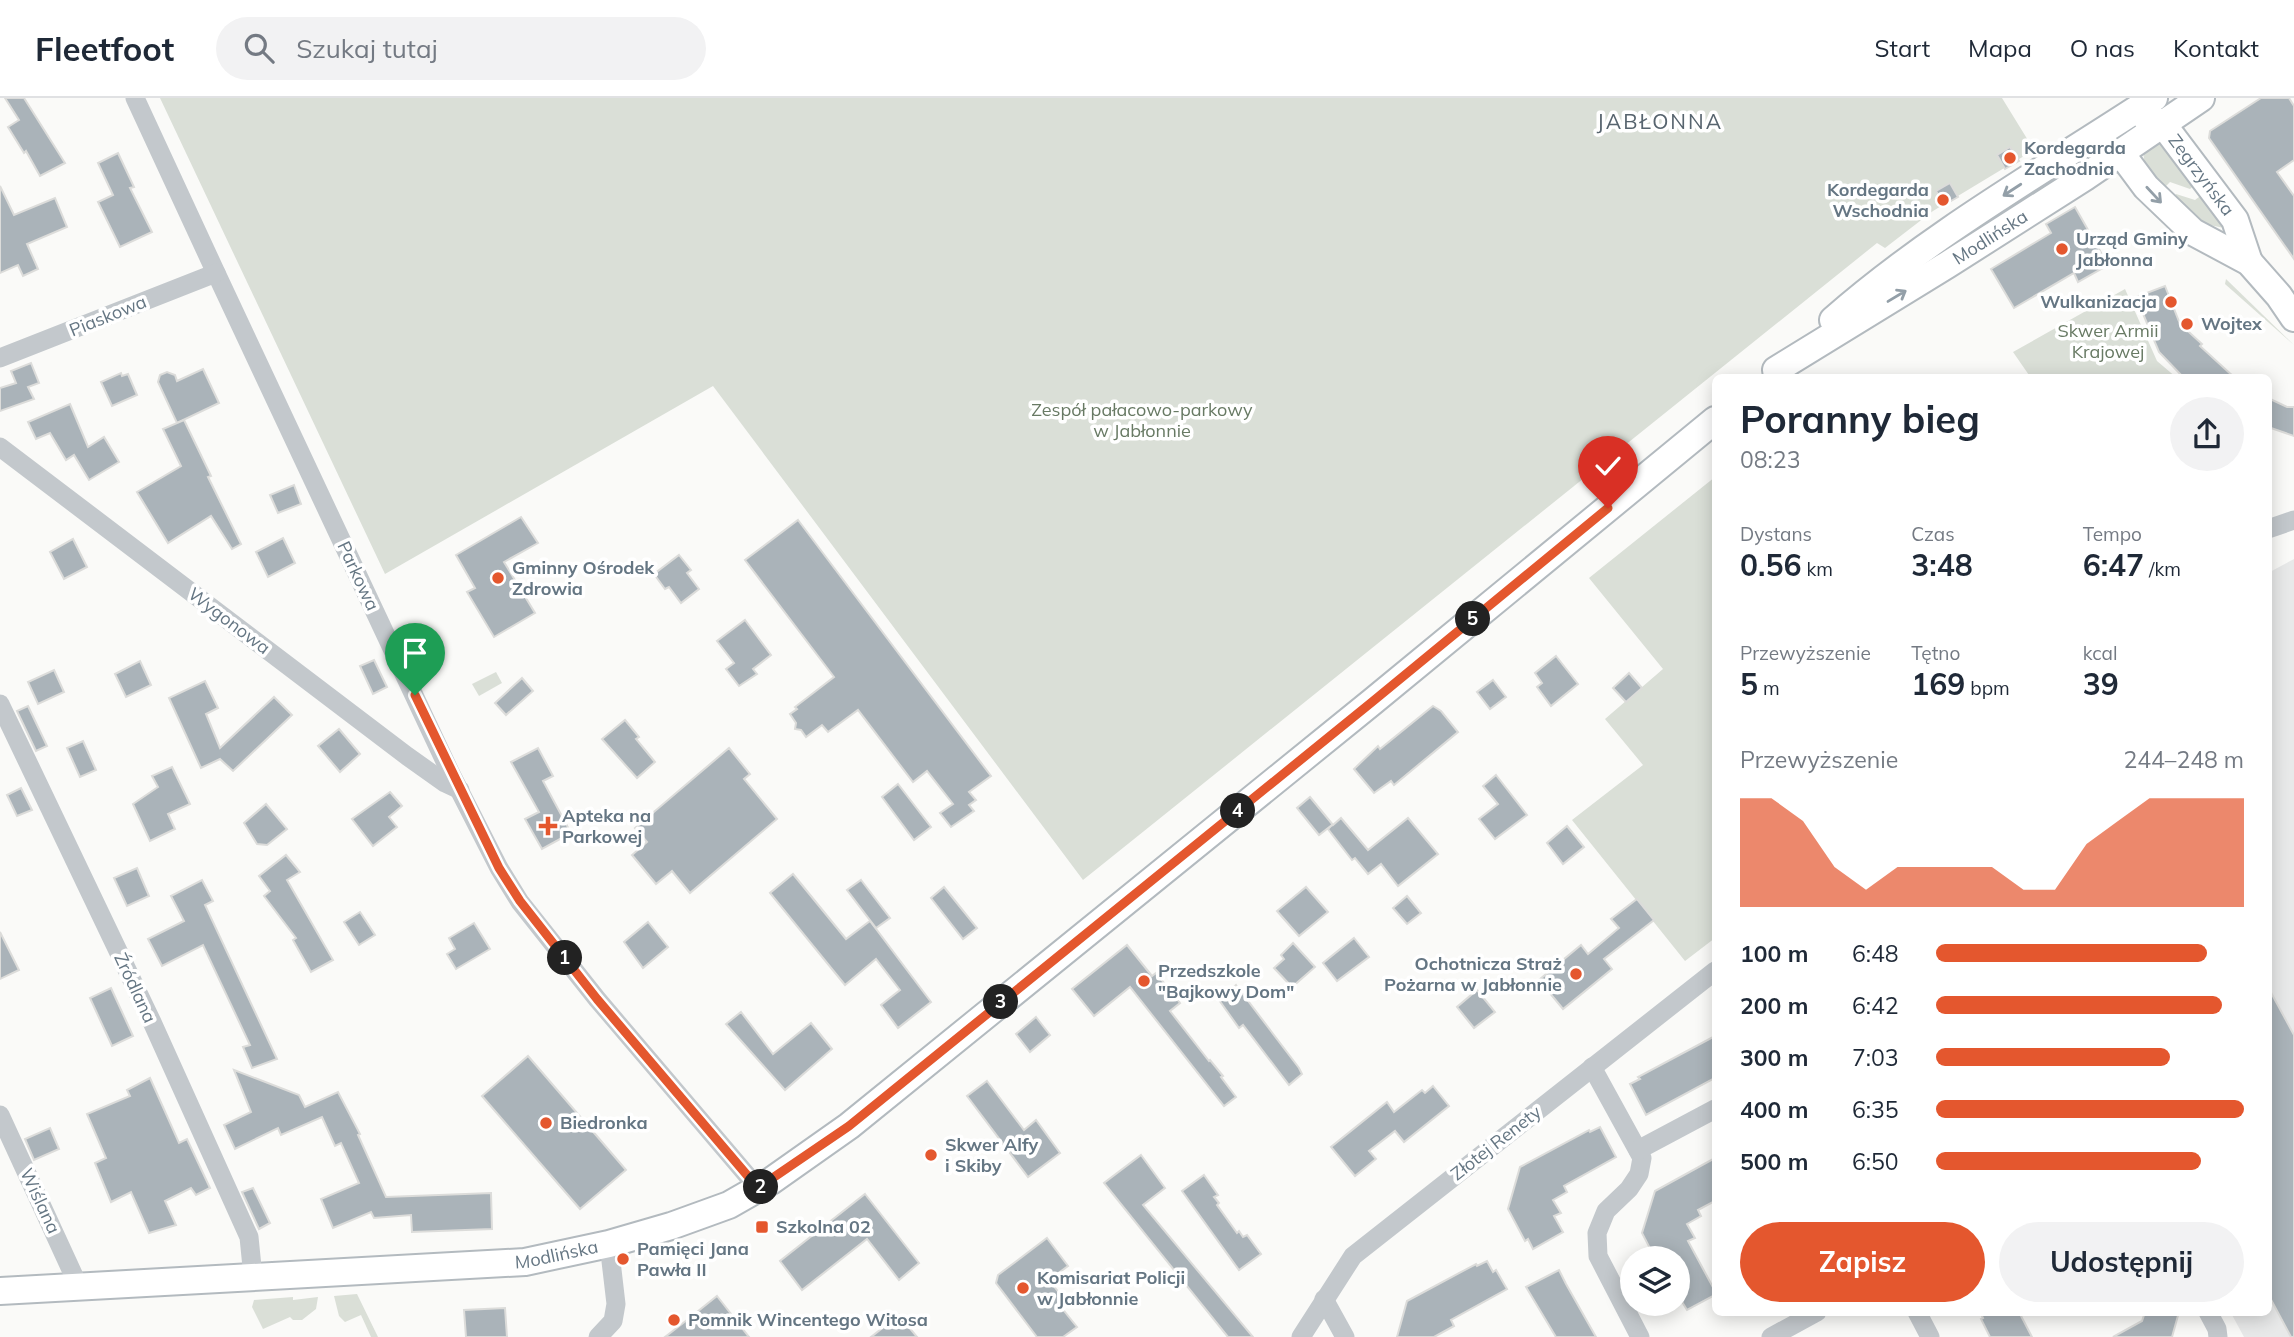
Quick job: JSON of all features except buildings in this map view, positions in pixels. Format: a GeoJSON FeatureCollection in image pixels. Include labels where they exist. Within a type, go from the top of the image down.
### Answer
{"type":"FeatureCollection","features":[{"type":"Feature","properties":{"kind":"main road","name":"Modlińska"},"geometry":{"type":"LineString","coordinates":[[1771,374],[1947,265],[2120,152],[2158,110],[2201,98]]}},
{"type":"Feature","properties":{"kind":"main road","name":"Zegrzyńska"},"geometry":{"type":"LineString","coordinates":[[2131,113],[2158,110],[2235,220],[2249,261],[2294,318]]}},
{"type":"Feature","properties":{"kind":"main road","name":"Modlińska"},"geometry":{"type":"LineString","coordinates":[[1771,374],[1854,301],[1955,226],[2131,113]]}},
{"type":"Feature","properties":{"kind":"main road"},"geometry":{"type":"LineString","coordinates":[[2120,152],[2131,113]]}},
{"type":"Feature","properties":{"kind":"main road","name":"Zegrzyńska"},"geometry":{"type":"LineString","coordinates":[[2120,152],[2146,187],[2193,232],[2249,261]]}},
{"type":"Feature","properties":{"kind":"main road","name":"Modlińska"},"geometry":{"type":"LineString","coordinates":[[0,1292],[525,1262],[609,1244],[729,1205],[856,1120],[1372,702],[1712,421]]}},
{"type":"Feature","properties":{"kind":"street","name":"Parkowa"},"geometry":{"type":"LineString","coordinates":[[135,98],[499,868],[520,901],[597,999],[758,1188]]}},
{"type":"Feature","properties":{"kind":"street","name":"Piaskowa"},"geometry":{"type":"LineString","coordinates":[[0,358],[216,273]]}},
{"type":"Feature","properties":{"kind":"street","name":"Wygonowa"},"geometry":{"type":"LineString","coordinates":[[0,447],[407,756],[445,783],[460,790]]}},
{"type":"Feature","properties":{"kind":"street"},"geometry":{"type":"LineString","coordinates":[[2272,528],[2294,520]]}},
{"type":"Feature","properties":{"kind":"street","name":"Źródlana"},"geometry":{"type":"LineString","coordinates":[[0,704],[152,1022],[249,1237],[253,1277]]}},
{"type":"Feature","properties":{"kind":"street","name":"Złotej Renety"},"geometry":{"type":"LineString","coordinates":[[1301,1337],[1353,1256],[1712,973]]}},
{"type":"Feature","properties":{"kind":"street"},"geometry":{"type":"LineString","coordinates":[[1592,1067],[1642,1158],[1639,1174],[1629,1189],[1606,1211],[1597,1233],[1598,1256],[1640,1337]]}},
{"type":"Feature","properties":{"kind":"street"},"geometry":{"type":"LineString","coordinates":[[1638,1150],[1712,1111]]}},
{"type":"Feature","properties":{"kind":"street","name":"Wiślana"},"geometry":{"type":"LineString","coordinates":[[0,1115],[79,1287]]}},
{"type":"Feature","properties":{"kind":"street"},"geometry":{"type":"LineString","coordinates":[[598,1337],[613,1321],[616,1304],[609,1244]]}},
{"type":"Feature","properties":{"kind":"street"},"geometry":{"type":"LineString","coordinates":[[1324,1299],[1345,1337]]}},
{"type":"Feature","properties":{"kind":"street"},"geometry":{"type":"LineString","coordinates":[[1771,1337],[1810,1316]]}},
{"type":"Feature","properties":{"kind":"street"},"geometry":{"type":"LineString","coordinates":[[1919,1316],[1930,1337]]}},
{"type":"Feature","properties":{"kind":"street"},"geometry":{"type":"LineString","coordinates":[[2210,1316],[2218,1337]]}},
{"type":"Feature","properties":{"kind":"shaded area"},"geometry":{"type":"Polygon","coordinates":[[[2294,559],[2294,1337],[2244,1337],[2233,1316],[2272,1316],[2272,571],[2294,559]]]}},
{"type":"Feature","properties":{"kind":"green space","name":"Zespół pałacowo-parkowy w Jabłonnie"},"geometry":{"type":"Polygon","coordinates":[[[160,98],[2002,98],[2034,150],[1933,211],[1885,248],[1877,243],[1083,880],[713,386],[385,574],[160,98]]]}},
{"type":"Feature","properties":{"kind":"green space"},"geometry":{"type":"Polygon","coordinates":[[[2157,141],[2195,184],[2190,189],[2170,182],[2163,189],[2145,166],[2143,151],[2157,141]]]}},
{"type":"Feature","properties":{"kind":"green space"},"geometry":{"type":"Polygon","coordinates":[[[2176,194],[2195,200],[2203,194],[2229,229],[2200,223],[2173,198],[2176,194]]]}},
{"type":"Feature","properties":{"kind":"green space"},"geometry":{"type":"Polygon","coordinates":[[[2226,279],[2294,345],[2225,284],[2226,279]]]}},
{"type":"Feature","properties":{"kind":"green space","name":"Skwer Armii Krajowej"},"geometry":{"type":"Polygon","coordinates":[[[2125,289],[2157,361],[2172,374],[2028,374],[2013,352],[2125,289]]]}},
{"type":"Feature","properties":{"kind":"green space"},"geometry":{"type":"Polygon","coordinates":[[[1712,479],[1712,940],[1685,961],[1572,820],[1643,765],[1605,719],[1663,669],[1589,578],[1712,479]]]}},
{"type":"Feature","properties":{"kind":"green space"},"geometry":{"type":"Polygon","coordinates":[[[496,672],[502,683],[479,696],[472,684],[496,672]]]}},
{"type":"Feature","properties":{"kind":"green space"},"geometry":{"type":"Polygon","coordinates":[[[357,1294],[378,1337],[371,1337],[361,1315],[345,1322],[339,1316],[334,1296],[357,1294]]]}},
{"type":"Feature","properties":{"kind":"green space"},"geometry":{"type":"Polygon","coordinates":[[[293,1297],[293,1300],[318,1297],[316,1309],[302,1320],[293,1320],[290,1317],[263,1329],[252,1307],[254,1300],[293,1297]]]}},
{"type":"Feature","properties":{"kind":"place","name":"Kordegarda Zachodnia"},"geometry":{"type":"Point","coordinates":[2010,158]}},
{"type":"Feature","properties":{"kind":"place","name":"Kordegarda Wschodnia"},"geometry":{"type":"Point","coordinates":[1943,200]}},
{"type":"Feature","properties":{"kind":"place","name":"Urząd Gminy Jabłonna"},"geometry":{"type":"Point","coordinates":[2062,249]}},
{"type":"Feature","properties":{"kind":"place","name":"Wulkanizacja"},"geometry":{"type":"Point","coordinates":[2171,302]}},
{"type":"Feature","properties":{"kind":"place","name":"Wojtex"},"geometry":{"type":"Point","coordinates":[2187,324]}},
{"type":"Feature","properties":{"kind":"place","name":"Gminny Ośrodek Zdrowia"},"geometry":{"type":"Point","coordinates":[498,578]}},
{"type":"Feature","properties":{"kind":"place","name":"Apteka na Parkowej"},"geometry":{"type":"Point","coordinates":[548,826]}},
{"type":"Feature","properties":{"kind":"place","name":"Ochotnicza Straż Pożarna w Jabłonnie"},"geometry":{"type":"Point","coordinates":[1576,974]}},
{"type":"Feature","properties":{"kind":"place","name":"Przedszkole \"Bajkowy Dom\""},"geometry":{"type":"Point","coordinates":[1144,981]}},
{"type":"Feature","properties":{"kind":"place","name":"Biedronka"},"geometry":{"type":"Point","coordinates":[546,1123]}},
{"type":"Feature","properties":{"kind":"place","name":"Skwer Alfy i Skiby"},"geometry":{"type":"Point","coordinates":[931,1155]}},
{"type":"Feature","properties":{"kind":"place","name":"Szkolna 02"},"geometry":{"type":"Point","coordinates":[762,1227]}},
{"type":"Feature","properties":{"kind":"place","name":"Pamięci Jana Pawła II"},"geometry":{"type":"Point","coordinates":[623,1259]}},
{"type":"Feature","properties":{"kind":"place","name":"Komisariat Policji w Jabłonnie"},"geometry":{"type":"Point","coordinates":[1023,1288]}},
{"type":"Feature","properties":{"kind":"place","name":"Pomnik Wincentego Witosa"},"geometry":{"type":"Point","coordinates":[674,1320]}},
{"type":"Feature","properties":{"kind":"district","name":"JABŁONNA"},"geometry":{"type":"Point","coordinates":[1660,122]}},
{"type":"Feature","properties":{"kind":"route"},"geometry":{"type":"LineString","coordinates":[[415,695],[450,772],[499,868],[520,901],[597,999],[758,1188],[849,1126],[1608,508]]}}]}
